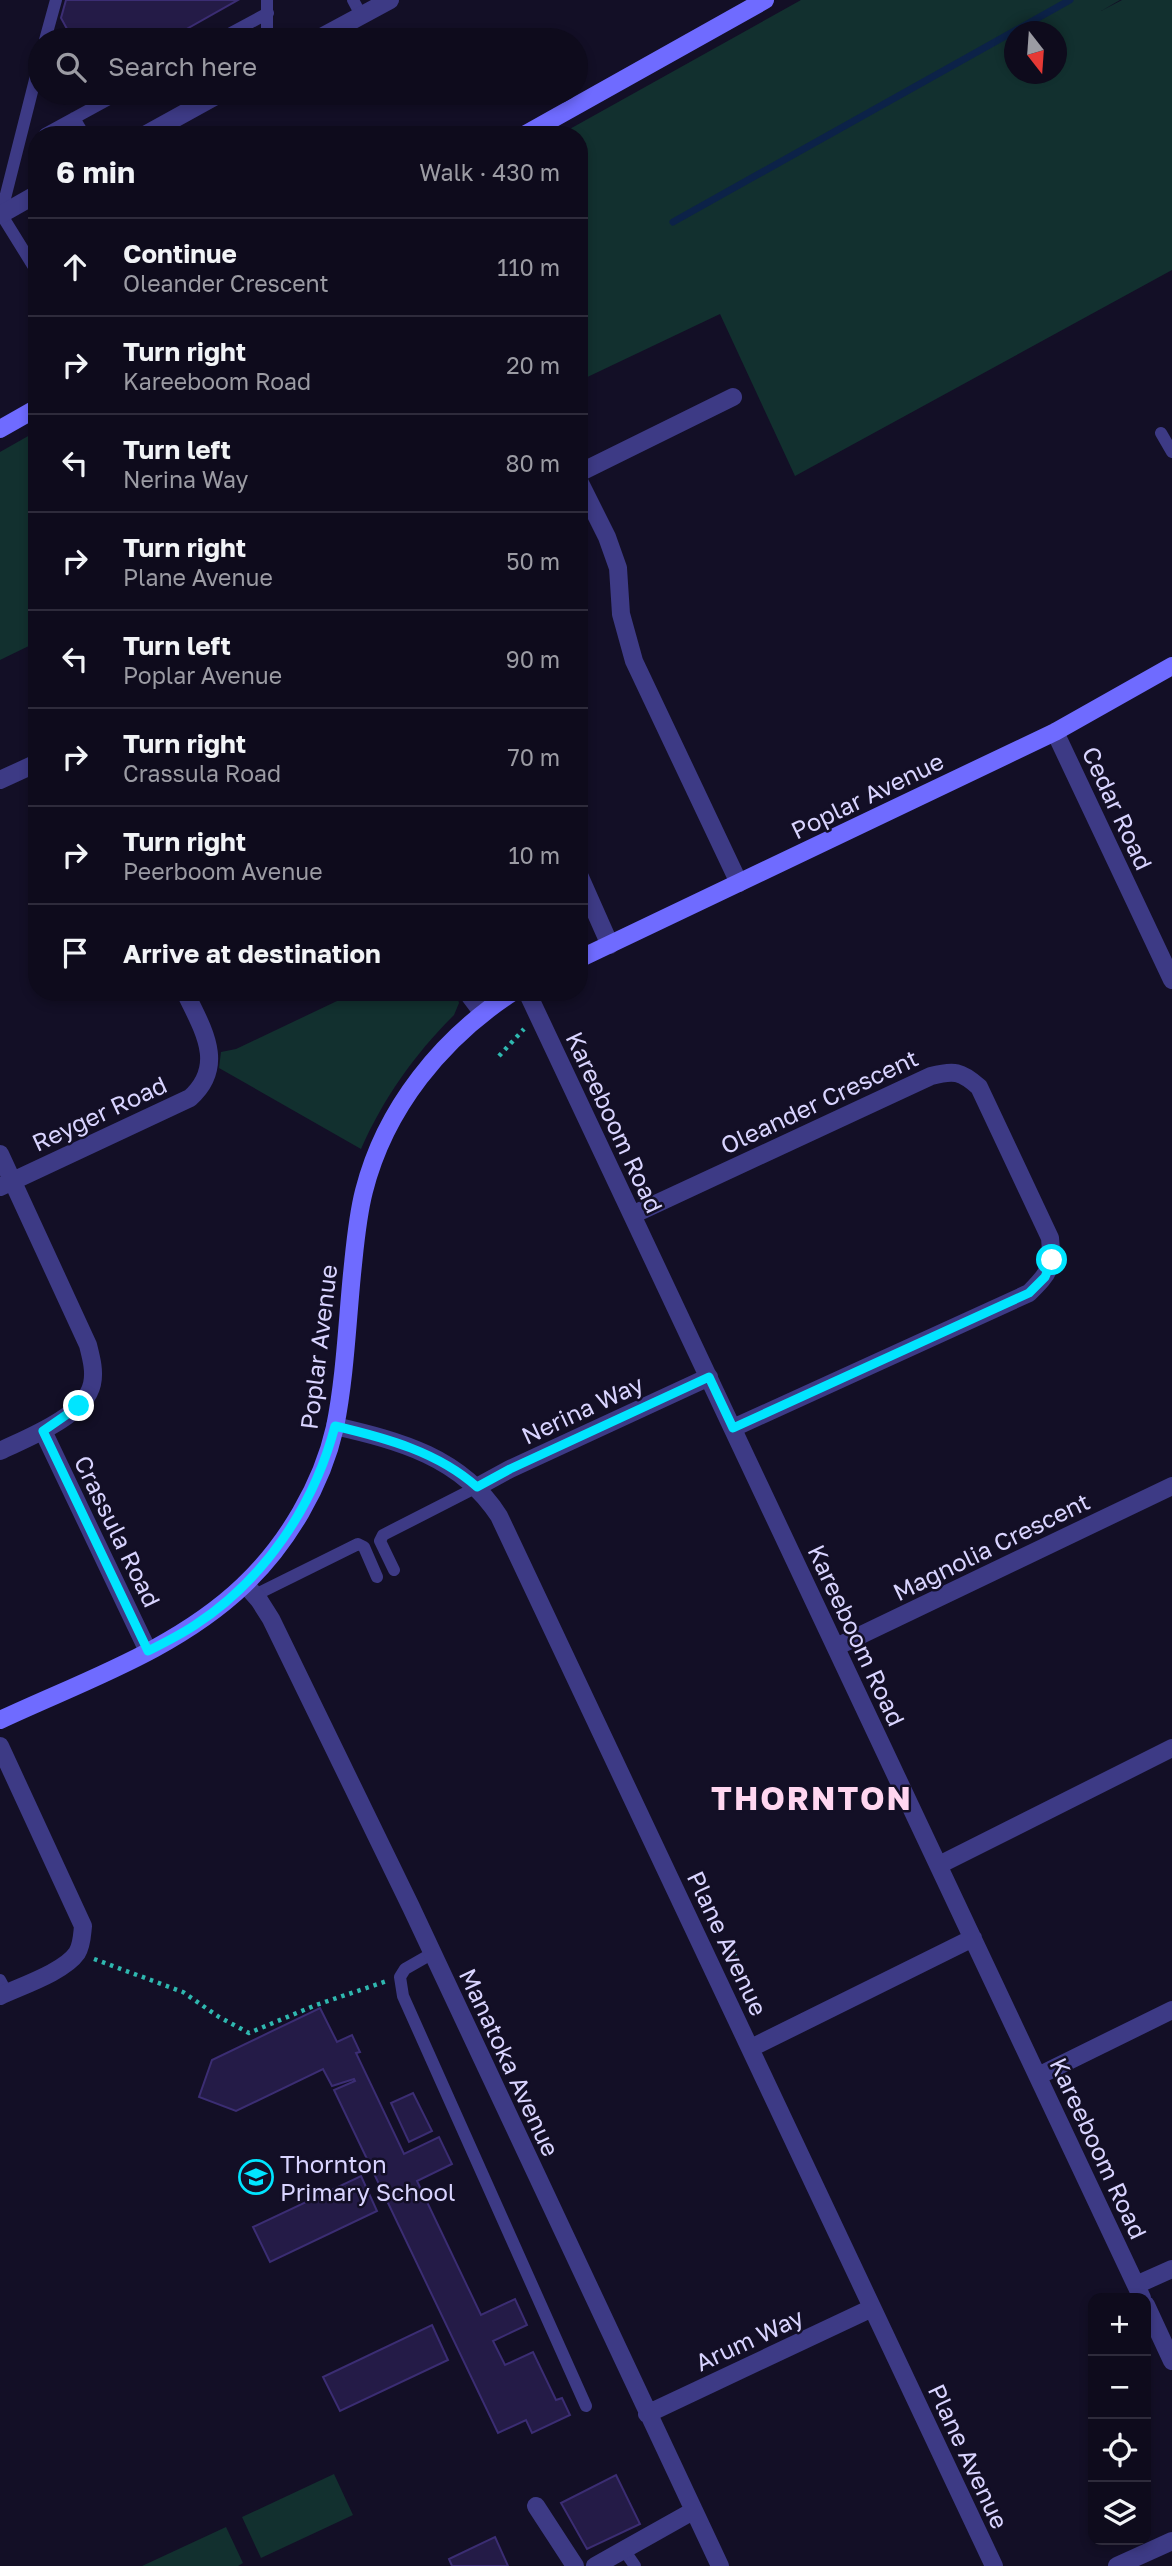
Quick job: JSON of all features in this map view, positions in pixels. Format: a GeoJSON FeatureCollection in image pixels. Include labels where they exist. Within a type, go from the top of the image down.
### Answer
{"type":"FeatureCollection","features":[{"type":"Feature","properties":{"kind":"street"},"geometry":{"type":"LineString","coordinates":[[331,28],[357,8],[390,0]]}},
{"type":"Feature","properties":{"kind":"street"},"geometry":{"type":"LineString","coordinates":[[588,99],[765,0]]}},
{"type":"Feature","properties":{"kind":"street"},"geometry":{"type":"LineString","coordinates":[[161,126],[199,105]]}},
{"type":"Feature","properties":{"kind":"street"},"geometry":{"type":"LineString","coordinates":[[540,126],[578,105]]}},
{"type":"Feature","properties":{"kind":"street"},"geometry":{"type":"LineString","coordinates":[[0,215],[28,199]]}},
{"type":"Feature","properties":{"kind":"street"},"geometry":{"type":"LineString","coordinates":[[588,469],[733,397]]}},
{"type":"Feature","properties":{"kind":"street"},"geometry":{"type":"LineString","coordinates":[[0,429],[28,413]]}},
{"type":"Feature","properties":{"kind":"street"},"geometry":{"type":"LineString","coordinates":[[588,499],[607,537],[618,568],[621,614],[631,654],[739,883]]}},
{"type":"Feature","properties":{"kind":"street","name":"Poplar Avenue"},"geometry":{"type":"LineString","coordinates":[[588,955],[1055,732],[1172,666]]}},
{"type":"Feature","properties":{"kind":"street","name":"Cedar Road"},"geometry":{"type":"LineString","coordinates":[[1055,732],[1172,979]]}},
{"type":"Feature","properties":{"kind":"street"},"geometry":{"type":"LineString","coordinates":[[0,780],[28,767]]}},
{"type":"Feature","properties":{"kind":"street"},"geometry":{"type":"LineString","coordinates":[[588,895],[610,945]]}},
{"type":"Feature","properties":{"kind":"street","name":"Reyger Road"},"geometry":{"type":"LineString","coordinates":[[6,1184],[190,1098],[201,1088],[208,1073],[210,1057],[207,1039],[189,1001]]}},
{"type":"Feature","properties":{"kind":"street"},"geometry":{"type":"LineString","coordinates":[[474,1001],[482,1012]]}},
{"type":"Feature","properties":{"kind":"street","name":"Poplar Avenue"},"geometry":{"type":"LineString","coordinates":[[0,1720],[148,1651],[195,1626],[250,1589],[297,1517],[321,1469],[335,1426],[358,1222],[374,1157],[401,1104],[420,1077],[482,1012],[499,1001]]}},
{"type":"Feature","properties":{"kind":"street","name":"Kareeboom Road"},"geometry":{"type":"LineString","coordinates":[[531,1001],[1139,2292]]}},
{"type":"Feature","properties":{"kind":"street","name":"Oleander Crescent"},"geometry":{"type":"LineString","coordinates":[[632,1215],[931,1076],[950,1071],[967,1076],[979,1087],[1050,1238],[1052,1260],[1045,1277],[1029,1293],[733,1428]]}},
{"type":"Feature","properties":{"kind":"street"},"geometry":{"type":"LineString","coordinates":[[0,1154],[6,1184],[89,1345],[93,1364],[92,1385],[79,1406],[43,1431],[0,1451]]}},
{"type":"Feature","properties":{"kind":"street","name":"Nerina Way"},"geometry":{"type":"LineString","coordinates":[[477,1487],[510,1469],[709,1377]]}},
{"type":"Feature","properties":{"kind":"street","name":"Plane Avenue"},"geometry":{"type":"LineString","coordinates":[[335,1426],[371,1435],[438,1459],[477,1487],[499,1516],[994,2566]]}},
{"type":"Feature","properties":{"kind":"street","name":"Crassula Road"},"geometry":{"type":"LineString","coordinates":[[43,1431],[148,1651]]}},
{"type":"Feature","properties":{"kind":"street","name":"Magnolia Crescent"},"geometry":{"type":"LineString","coordinates":[[836,1647],[1170,1491]]}},
{"type":"Feature","properties":{"kind":"street","name":"Manatoka Avenue"},"geometry":{"type":"LineString","coordinates":[[250,1589],[271,1619],[433,1954],[720,2566]]}},
{"type":"Feature","properties":{"kind":"street"},"geometry":{"type":"LineString","coordinates":[[0,1746],[83,1926],[82,1939],[76,1953],[64,1966],[2,1989]]}},
{"type":"Feature","properties":{"kind":"street"},"geometry":{"type":"LineString","coordinates":[[939,1865],[1172,1748]]}},
{"type":"Feature","properties":{"kind":"street"},"geometry":{"type":"LineString","coordinates":[[751,2048],[973,1938]]}},
{"type":"Feature","properties":{"kind":"street"},"geometry":{"type":"LineString","coordinates":[[1038,2076],[1172,2010]]}},
{"type":"Feature","properties":{"kind":"street"},"geometry":{"type":"LineString","coordinates":[[1139,2292],[1172,2269]]}},
{"type":"Feature","properties":{"kind":"street","name":"Arum Way"},"geometry":{"type":"LineString","coordinates":[[647,2414],[872,2308]]}},
{"type":"Feature","properties":{"kind":"street"},"geometry":{"type":"LineString","coordinates":[[1151,2316],[1172,2361]]}},
{"type":"Feature","properties":{"kind":"street"},"geometry":{"type":"LineString","coordinates":[[536,2506],[575,2566]]}},
{"type":"Feature","properties":{"kind":"street"},"geometry":{"type":"LineString","coordinates":[[595,2566],[693,2511]]}},
{"type":"Feature","properties":{"kind":"street"},"geometry":{"type":"LineString","coordinates":[[1117,2566],[1172,2541]]}},
{"type":"Feature","properties":{"kind":"lane"},"geometry":{"type":"LineString","coordinates":[[49,28],[56,0]]}},
{"type":"Feature","properties":{"kind":"lane"},"geometry":{"type":"LineString","coordinates":[[236,28],[267,7]]}},
{"type":"Feature","properties":{"kind":"lane"},"geometry":{"type":"LineString","coordinates":[[267,7],[267,28]]}},
{"type":"Feature","properties":{"kind":"lane"},"geometry":{"type":"LineString","coordinates":[[28,105],[0,215],[28,258]]}},
{"type":"Feature","properties":{"kind":"lane"},"geometry":{"type":"LineString","coordinates":[[60,126],[98,105]]}},
{"type":"Feature","properties":{"kind":"lane"},"geometry":{"type":"LineString","coordinates":[[74,118],[79,126]]}},
{"type":"Feature","properties":{"kind":"lane"},"geometry":{"type":"LineString","coordinates":[[1161,433],[1172,452]]}},
{"type":"Feature","properties":{"kind":"lane"},"geometry":{"type":"LineString","coordinates":[[394,1570],[380,1541],[383,1535],[477,1487]]}},
{"type":"Feature","properties":{"kind":"lane"},"geometry":{"type":"LineString","coordinates":[[250,1589],[358,1544],[364,1547],[377,1577]]}},
{"type":"Feature","properties":{"kind":"lane"},"geometry":{"type":"LineString","coordinates":[[433,1954],[405,1969],[400,1977],[404,1996],[586,2406]]}},
{"type":"Feature","properties":{"kind":"lane"},"geometry":{"type":"LineString","coordinates":[[624,2550],[635,2566]]}},
{"type":"Feature","properties":{"kind":"path"},"geometry":{"type":"LineString","coordinates":[[499,1056],[529,1023]]}},
{"type":"Feature","properties":{"kind":"path"},"geometry":{"type":"LineString","coordinates":[[76,1953],[183,1992],[219,2017],[249,2033],[316,2005],[400,1977]]}},
{"type":"Feature","properties":{"kind":"green space"},"geometry":{"type":"Polygon","coordinates":[[[801,0],[1120,0],[1101,11],[1122,0],[1172,0],[1172,270],[795,476],[720,314],[588,377],[588,126],[575,126],[801,0]]]}},
{"type":"Feature","properties":{"kind":"green space"},"geometry":{"type":"Polygon","coordinates":[[[28,436],[28,646],[0,660],[0,452],[28,436]]]}},
{"type":"Feature","properties":{"kind":"green space"},"geometry":{"type":"Polygon","coordinates":[[[337,1001],[459,1003],[454,1015],[426,1045],[402,1077],[361,1149],[219,1068],[221,1052],[236,1049],[337,1001]]]}},
{"type":"Feature","properties":{"kind":"green space"},"geometry":{"type":"Polygon","coordinates":[[[334,2474],[353,2515],[261,2558],[242,2517],[334,2474]]]}},
{"type":"Feature","properties":{"kind":"green space"},"geometry":{"type":"Polygon","coordinates":[[[226,2527],[243,2563],[238,2566],[142,2566],[226,2527]]]}},
{"type":"Feature","properties":{"kind":"building"},"geometry":{"type":"Polygon","coordinates":[[[66,0],[238,0],[188,28],[66,28],[61,18],[66,0]]]}},
{"type":"Feature","properties":{"kind":"building"},"geometry":{"type":"Polygon","coordinates":[[[320,2008],[337,2042],[352,2035],[360,2052],[356,2053],[404,2154],[439,2137],[452,2164],[417,2181],[481,2315],[515,2299],[527,2325],[493,2341],[505,2365],[533,2352],[556,2400],[562,2398],[570,2415],[532,2433],[526,2420],[498,2433],[334,2090],[355,2081],[354,2079],[332,2086],[323,2069],[236,2111],[199,2097],[212,2060],[320,2008]]]}},
{"type":"Feature","properties":{"kind":"building"},"geometry":{"type":"Polygon","coordinates":[[[413,2093],[432,2131],[409,2142],[391,2103],[413,2093]]]}},
{"type":"Feature","properties":{"kind":"building"},"geometry":{"type":"Polygon","coordinates":[[[361,2176],[377,2211],[270,2262],[253,2227],[361,2176]]]}},
{"type":"Feature","properties":{"kind":"building"},"geometry":{"type":"Polygon","coordinates":[[[432,2325],[448,2360],[340,2411],[323,2377],[432,2325]]]}},
{"type":"Feature","properties":{"kind":"building"},"geometry":{"type":"Polygon","coordinates":[[[616,2475],[640,2524],[587,2549],[561,2503],[616,2475]]]}},
{"type":"Feature","properties":{"kind":"building"},"geometry":{"type":"Polygon","coordinates":[[[495,2537],[508,2566],[452,2566],[449,2559],[495,2537]]]}},
{"type":"Feature","properties":{"kind":"waterway"},"geometry":{"type":"LineString","coordinates":[[673,222],[1070,0]]}},
{"type":"Feature","properties":{"kind":"place","name":"Thornton Primary School"},"geometry":{"type":"Point","coordinates":[256,2177]}},
{"type":"Feature","properties":{"kind":"district","name":"THORNTON"},"geometry":{"type":"Point","coordinates":[812,1798]}},
{"type":"Feature","properties":{"kind":"route"},"geometry":{"type":"LineString","coordinates":[[79,1406],[43,1431],[148,1651],[195,1626],[215,1611],[246,1584],[271,1555],[292,1527],[308,1497],[329,1450],[335,1426],[371,1435],[438,1459],[477,1487],[510,1469],[709,1377],[733,1428],[1029,1293],[1045,1277],[1052,1260]]}}]}
